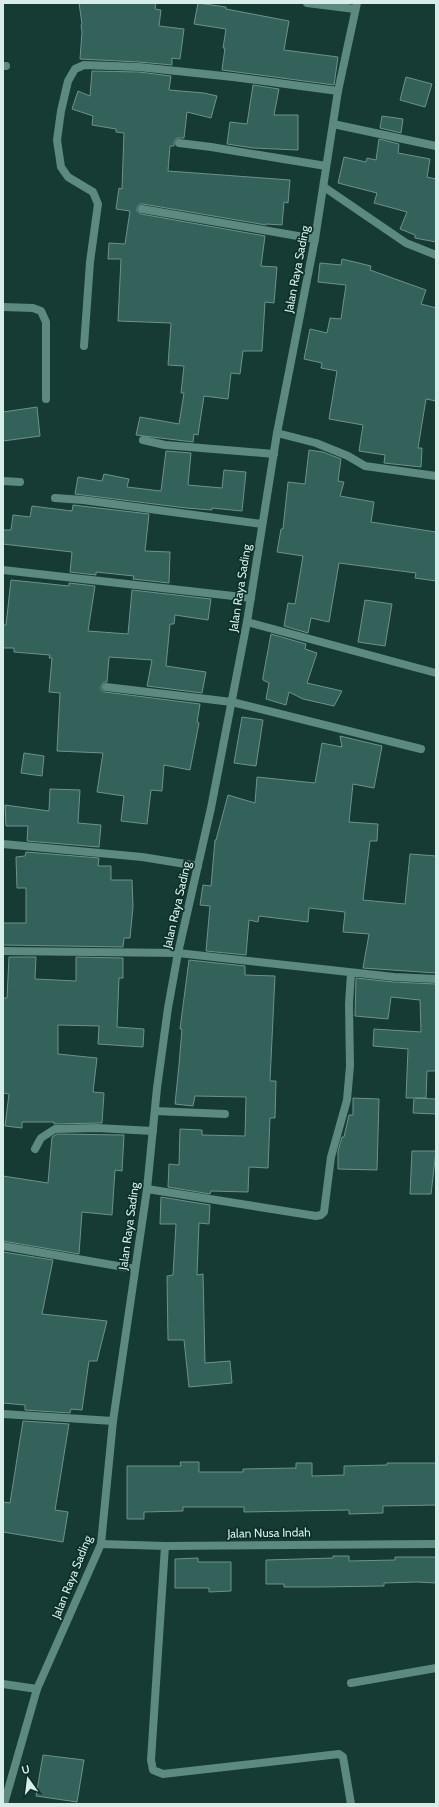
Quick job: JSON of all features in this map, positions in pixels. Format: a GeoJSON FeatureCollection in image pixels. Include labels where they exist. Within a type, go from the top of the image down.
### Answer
{"type":"FeatureCollection","features":[{"type":"Feature","properties":{"kind":"street"},"geometry":{"type":"LineString","coordinates":[[307,3],[356,6]]}},
{"type":"Feature","properties":{"kind":"street","name":"Jalan Raya Sading"},"geometry":{"type":"LineString","coordinates":[[4,1804],[37,1690],[101,1544],[114,1422],[147,1189],[168,1008],[178,954],[232,702],[247,622],[277,433],[315,239],[338,91],[356,6]]}},
{"type":"Feature","properties":{"kind":"street"},"geometry":{"type":"LineString","coordinates":[[84,346],[90,262],[98,204],[93,192],[68,177],[61,167],[57,140],[61,111],[68,81],[75,69],[84,65],[139,67],[233,77],[338,91]]}},
{"type":"Feature","properties":{"kind":"street"},"geometry":{"type":"LineString","coordinates":[[334,124],[436,146]]}},
{"type":"Feature","properties":{"kind":"street"},"geometry":{"type":"LineString","coordinates":[[179,143],[326,166]]}},
{"type":"Feature","properties":{"kind":"street"},"geometry":{"type":"LineString","coordinates":[[324,187],[406,243],[436,255]]}},
{"type":"Feature","properties":{"kind":"street"},"geometry":{"type":"LineString","coordinates":[[142,209],[315,239]]}},
{"type":"Feature","properties":{"kind":"street"},"geometry":{"type":"LineString","coordinates":[[3,307],[33,308],[41,311],[46,322],[46,399]]}},
{"type":"Feature","properties":{"kind":"street"},"geometry":{"type":"LineString","coordinates":[[277,433],[316,443],[348,456],[365,466],[436,476]]}},
{"type":"Feature","properties":{"kind":"street"},"geometry":{"type":"LineString","coordinates":[[143,440],[165,445],[274,454]]}},
{"type":"Feature","properties":{"kind":"street"},"geometry":{"type":"LineString","coordinates":[[3,481],[20,482]]}},
{"type":"Feature","properties":{"kind":"street"},"geometry":{"type":"LineString","coordinates":[[55,498],[82,500],[262,524]]}},
{"type":"Feature","properties":{"kind":"street"},"geometry":{"type":"LineString","coordinates":[[3,570],[251,598]]}},
{"type":"Feature","properties":{"kind":"street"},"geometry":{"type":"LineString","coordinates":[[247,622],[436,673]]}},
{"type":"Feature","properties":{"kind":"street"},"geometry":{"type":"LineString","coordinates":[[106,687],[232,702],[421,749]]}},
{"type":"Feature","properties":{"kind":"street"},"geometry":{"type":"LineString","coordinates":[[3,844],[142,857],[198,866]]}},
{"type":"Feature","properties":{"kind":"street"},"geometry":{"type":"LineString","coordinates":[[3,951],[178,954],[351,973],[436,979]]}},
{"type":"Feature","properties":{"kind":"street"},"geometry":{"type":"LineString","coordinates":[[147,1189],[306,1215],[321,1215],[324,1212],[331,1157],[347,1100],[350,1066],[349,1004],[351,973]]}},
{"type":"Feature","properties":{"kind":"street"},"geometry":{"type":"LineString","coordinates":[[155,1111],[225,1114]]}},
{"type":"Feature","properties":{"kind":"street"},"geometry":{"type":"LineString","coordinates":[[35,1149],[41,1138],[55,1129],[97,1128],[153,1131]]}},
{"type":"Feature","properties":{"kind":"street"},"geometry":{"type":"LineString","coordinates":[[3,1246],[135,1269]]}},
{"type":"Feature","properties":{"kind":"street"},"geometry":{"type":"LineString","coordinates":[[3,1414],[114,1422]]}},
{"type":"Feature","properties":{"kind":"street","name":"Jalan Nusa Indah"},"geometry":{"type":"LineString","coordinates":[[101,1544],[165,1546],[436,1544]]}},
{"type":"Feature","properties":{"kind":"street"},"geometry":{"type":"LineString","coordinates":[[165,1546],[151,1760],[153,1770],[163,1774],[339,1754],[342,1757],[351,1804]]}},
{"type":"Feature","properties":{"kind":"street"},"geometry":{"type":"LineString","coordinates":[[351,1683],[436,1668]]}},
{"type":"Feature","properties":{"kind":"street"},"geometry":{"type":"LineString","coordinates":[[3,1684],[37,1690]]}},
{"type":"Feature","properties":{"kind":"building"},"geometry":{"type":"Polygon","coordinates":[[[79,3],[156,3],[155,9],[161,10],[159,26],[184,29],[180,59],[172,58],[172,65],[80,59],[82,24],[79,3]]]}},
{"type":"Feature","properties":{"kind":"building"},"geometry":{"type":"Polygon","coordinates":[[[198,3],[226,7],[226,9],[289,21],[284,50],[338,57],[334,85],[222,70],[226,29],[194,24],[198,3]]]}},
{"type":"Feature","properties":{"kind":"building"},"geometry":{"type":"Polygon","coordinates":[[[92,71],[139,72],[171,76],[169,90],[204,93],[217,96],[211,118],[187,112],[184,138],[177,138],[174,142],[174,146],[170,146],[168,171],[290,180],[288,203],[284,202],[282,225],[266,225],[143,204],[140,204],[137,208],[137,211],[141,214],[265,236],[261,266],[277,267],[274,303],[265,302],[262,351],[243,351],[240,374],[231,373],[228,399],[204,396],[198,435],[194,434],[193,442],[136,435],[140,417],[179,424],[184,393],[181,393],[184,366],[168,365],[171,323],[118,321],[121,259],[108,259],[109,243],[125,244],[130,211],[116,209],[119,188],[122,189],[124,133],[116,132],[116,129],[92,125],[93,116],[72,109],[78,91],[90,96],[92,71]]]}},
{"type":"Feature","properties":{"kind":"building"},"geometry":{"type":"Polygon","coordinates":[[[406,77],[432,84],[425,107],[400,100],[406,77]]]}},
{"type":"Feature","properties":{"kind":"building"},"geometry":{"type":"Polygon","coordinates":[[[253,85],[279,89],[274,115],[298,115],[298,150],[253,148],[227,144],[230,122],[247,124],[253,85]]]}},
{"type":"Feature","properties":{"kind":"building"},"geometry":{"type":"Polygon","coordinates":[[[382,116],[403,119],[401,133],[380,128],[382,116]]]}},
{"type":"Feature","properties":{"kind":"building"},"geometry":{"type":"Polygon","coordinates":[[[379,139],[399,144],[398,153],[430,159],[427,177],[436,179],[436,242],[415,238],[415,235],[400,229],[407,212],[374,203],[377,193],[338,183],[344,157],[366,162],[367,158],[376,160],[379,139]]]}},
{"type":"Feature","properties":{"kind":"building"},"geometry":{"type":"Polygon","coordinates":[[[342,259],[371,266],[370,270],[426,290],[421,304],[436,308],[436,401],[426,399],[418,448],[422,448],[421,467],[384,463],[385,455],[359,451],[363,425],[329,419],[337,371],[321,368],[322,363],[304,359],[310,329],[327,333],[330,318],[341,319],[346,285],[318,282],[320,263],[341,265],[342,259]]]}},
{"type":"Feature","properties":{"kind":"building"},"geometry":{"type":"Polygon","coordinates":[[[37,407],[40,436],[3,441],[3,412],[37,407]]]}},
{"type":"Feature","properties":{"kind":"building"},"geometry":{"type":"Polygon","coordinates":[[[309,450],[323,452],[341,459],[338,481],[344,482],[340,496],[374,502],[371,522],[436,532],[436,581],[415,578],[416,573],[339,563],[329,622],[311,618],[308,633],[284,626],[288,603],[295,604],[303,556],[277,552],[281,529],[283,529],[288,482],[305,484],[309,450]]]}},
{"type":"Feature","properties":{"kind":"building"},"geometry":{"type":"Polygon","coordinates":[[[166,451],[191,453],[188,485],[222,488],[224,470],[246,472],[242,511],[212,508],[212,510],[186,508],[75,494],[78,477],[102,481],[104,474],[129,479],[127,487],[161,491],[166,451]]]}},
{"type":"Feature","properties":{"kind":"building"},"geometry":{"type":"Polygon","coordinates":[[[73,505],[149,514],[145,551],[170,552],[169,583],[133,579],[134,576],[96,572],[96,575],[70,572],[72,552],[3,544],[3,530],[11,530],[13,515],[30,517],[32,506],[72,511],[73,505]]]}},
{"type":"Feature","properties":{"kind":"building"},"geometry":{"type":"Polygon","coordinates":[[[11,580],[69,586],[69,583],[95,586],[88,631],[128,634],[132,590],[211,599],[208,620],[175,615],[174,624],[170,624],[166,666],[206,672],[202,693],[147,686],[152,660],[109,657],[107,682],[104,682],[101,686],[101,690],[105,692],[200,704],[197,722],[199,723],[190,770],[164,765],[162,791],[151,790],[147,824],[121,821],[124,796],[97,792],[103,753],[57,751],[60,693],[49,692],[52,658],[49,658],[50,655],[14,652],[14,648],[3,648],[3,625],[6,625],[11,580]]]}},
{"type":"Feature","properties":{"kind":"building"},"geometry":{"type":"Polygon","coordinates":[[[365,600],[392,604],[385,646],[358,642],[365,600]]]}},
{"type":"Feature","properties":{"kind":"building"},"geometry":{"type":"Polygon","coordinates":[[[271,634],[306,644],[305,649],[317,653],[307,683],[342,691],[334,706],[303,699],[289,692],[286,705],[266,699],[269,683],[263,680],[263,677],[271,634]]]}},
{"type":"Feature","properties":{"kind":"building"},"geometry":{"type":"Polygon","coordinates":[[[242,717],[263,720],[256,766],[234,763],[242,717]]]}},
{"type":"Feature","properties":{"kind":"building"},"geometry":{"type":"Polygon","coordinates":[[[340,736],[382,746],[374,788],[353,784],[349,822],[378,824],[377,841],[370,841],[363,900],[405,904],[410,854],[436,856],[436,973],[363,968],[369,934],[343,932],[345,912],[309,908],[308,922],[259,916],[258,922],[249,920],[246,955],[206,951],[210,906],[200,905],[203,885],[211,886],[215,840],[228,795],[255,803],[257,777],[315,783],[322,743],[342,747],[340,736]]]}},
{"type":"Feature","properties":{"kind":"building"},"geometry":{"type":"Polygon","coordinates":[[[24,753],[44,756],[42,776],[21,773],[24,753]]]}},
{"type":"Feature","properties":{"kind":"building"},"geometry":{"type":"Polygon","coordinates":[[[50,789],[80,790],[78,823],[101,825],[99,847],[27,841],[28,826],[6,826],[5,805],[49,811],[50,789]]]}},
{"type":"Feature","properties":{"kind":"building"},"geometry":{"type":"Polygon","coordinates":[[[26,852],[99,858],[98,866],[111,866],[111,880],[132,880],[133,907],[130,938],[124,938],[123,947],[3,945],[3,923],[26,923],[26,888],[17,888],[16,857],[25,856],[26,852]]]}},
{"type":"Feature","properties":{"kind":"building"},"geometry":{"type":"Polygon","coordinates":[[[9,957],[36,957],[35,979],[76,981],[76,957],[123,958],[123,978],[119,978],[117,1027],[144,1029],[143,1047],[98,1044],[99,1026],[58,1025],[58,1054],[97,1058],[93,1092],[104,1093],[102,1123],[54,1124],[54,1122],[22,1122],[22,1128],[5,1126],[9,1094],[3,1093],[3,998],[7,998],[9,957]]]}},
{"type":"Feature","properties":{"kind":"building"},"geometry":{"type":"Polygon","coordinates":[[[189,960],[245,966],[245,975],[275,976],[270,1081],[276,1081],[275,1118],[270,1118],[268,1168],[249,1167],[248,1192],[211,1191],[210,1194],[168,1187],[169,1164],[179,1165],[180,1129],[202,1130],[202,1135],[245,1136],[246,1097],[195,1096],[193,1106],[175,1104],[182,1029],[180,1029],[189,960]]]}},
{"type":"Feature","properties":{"kind":"building"},"geometry":{"type":"Polygon","coordinates":[[[356,978],[393,982],[436,984],[436,1071],[427,1071],[426,1098],[415,1098],[436,1099],[436,1114],[413,1113],[414,1098],[406,1098],[408,1049],[373,1046],[374,1029],[421,1032],[420,1000],[391,997],[388,1019],[355,1016],[356,978]]]}},
{"type":"Feature","properties":{"kind":"building"},"geometry":{"type":"Polygon","coordinates":[[[353,1098],[379,1099],[377,1170],[338,1169],[338,1151],[342,1137],[344,1137],[349,1115],[353,1115],[353,1098]]]}},
{"type":"Feature","properties":{"kind":"building"},"geometry":{"type":"Polygon","coordinates":[[[57,1134],[124,1135],[122,1171],[115,1170],[112,1215],[82,1212],[79,1254],[3,1241],[3,1176],[48,1183],[52,1137],[57,1134]]]}},
{"type":"Feature","properties":{"kind":"building"},"geometry":{"type":"Polygon","coordinates":[[[412,1151],[436,1151],[431,1194],[410,1194],[412,1151]]]}},
{"type":"Feature","properties":{"kind":"building"},"geometry":{"type":"Polygon","coordinates":[[[161,1197],[210,1205],[209,1224],[199,1223],[197,1275],[203,1274],[205,1363],[230,1361],[232,1383],[189,1387],[184,1340],[168,1340],[167,1276],[173,1275],[176,1224],[160,1224],[161,1197]]]}},
{"type":"Feature","properties":{"kind":"building"},"geometry":{"type":"Polygon","coordinates":[[[3,1252],[53,1260],[42,1314],[107,1321],[97,1361],[89,1361],[82,1410],[71,1409],[70,1413],[25,1410],[25,1405],[3,1403],[3,1252]]]}},
{"type":"Feature","properties":{"kind":"building"},"geometry":{"type":"Polygon","coordinates":[[[23,1421],[69,1424],[55,1510],[68,1512],[63,1542],[3,1532],[3,1502],[10,1503],[23,1421]]]}},
{"type":"Feature","properties":{"kind":"building"},"geometry":{"type":"Polygon","coordinates":[[[180,1462],[199,1462],[199,1472],[243,1472],[243,1469],[296,1468],[296,1463],[312,1463],[312,1476],[344,1475],[344,1466],[387,1465],[387,1463],[436,1463],[436,1505],[383,1506],[383,1513],[349,1514],[349,1510],[244,1512],[244,1507],[183,1507],[183,1511],[144,1512],[144,1519],[127,1519],[127,1466],[181,1466],[180,1462]]]}},
{"type":"Feature","properties":{"kind":"building"},"geometry":{"type":"Polygon","coordinates":[[[333,1556],[349,1556],[349,1561],[395,1560],[395,1557],[436,1557],[436,1583],[384,1583],[384,1586],[320,1587],[284,1587],[284,1584],[266,1584],[266,1560],[333,1558],[333,1556]]]}},
{"type":"Feature","properties":{"kind":"building"},"geometry":{"type":"Polygon","coordinates":[[[198,1558],[198,1562],[231,1562],[231,1591],[209,1592],[209,1588],[175,1588],[175,1559],[198,1558]]]}},
{"type":"Feature","properties":{"kind":"building"},"geometry":{"type":"Polygon","coordinates":[[[43,1755],[84,1760],[77,1802],[36,1796],[43,1755]]]}}]}
